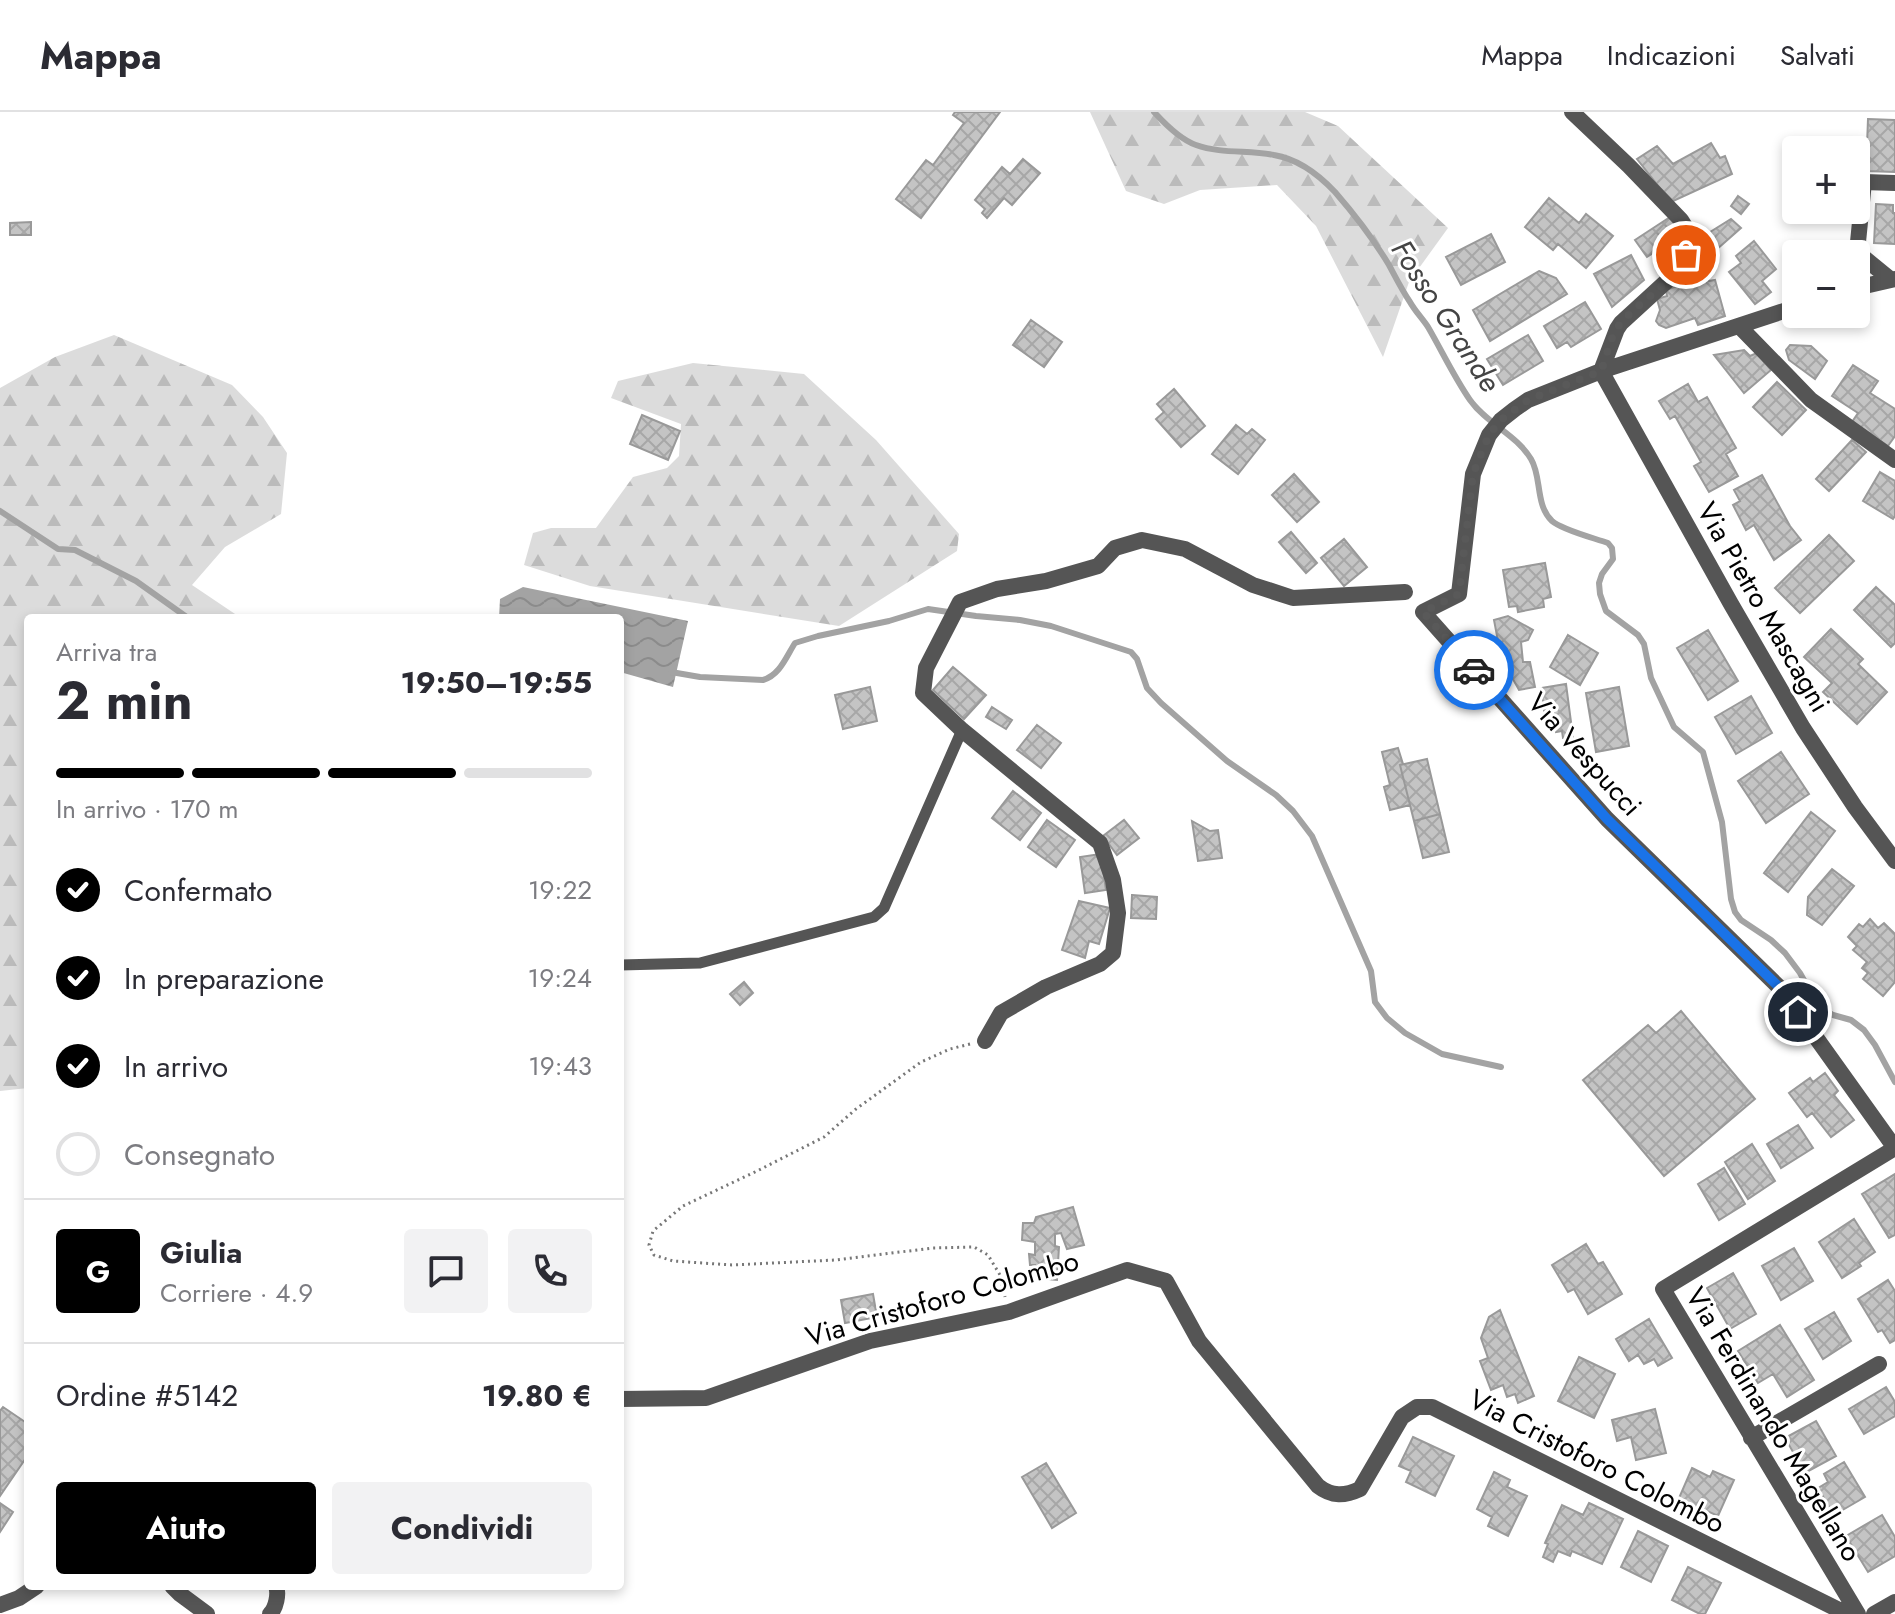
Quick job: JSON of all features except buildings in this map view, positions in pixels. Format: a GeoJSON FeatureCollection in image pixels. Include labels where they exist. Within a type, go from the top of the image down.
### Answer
{"type":"FeatureCollection","features":[{"type":"Feature","properties":{"kind":"street"},"geometry":{"type":"LineString","coordinates":[[1572,112],[1629,166],[1686,228],[1686,255],[1680,269],[1621,323],[1601,371]]}},
{"type":"Feature","properties":{"kind":"street"},"geometry":{"type":"LineString","coordinates":[[1892,279],[1857,252],[1864,182],[1895,183]]}},
{"type":"Feature","properties":{"kind":"street"},"geometry":{"type":"LineString","coordinates":[[1870,284],[1892,279]]}},
{"type":"Feature","properties":{"kind":"street"},"geometry":{"type":"LineString","coordinates":[[1601,371],[1782,312]]}},
{"type":"Feature","properties":{"kind":"street"},"geometry":{"type":"LineString","coordinates":[[1739,326],[1811,400],[1895,460]]}},
{"type":"Feature","properties":{"kind":"street","name":"Via Pietro Mascagni"},"geometry":{"type":"LineString","coordinates":[[1601,371],[1803,728],[1895,861]]}},
{"type":"Feature","properties":{"kind":"street","name":"Via Vespucci"},"geometry":{"type":"LineString","coordinates":[[1601,371],[1528,400],[1501,420],[1489,435],[1473,474],[1459,594],[1423,612],[1607,819],[1782,990],[1895,1148]]}},
{"type":"Feature","properties":{"kind":"street"},"geometry":{"type":"LineString","coordinates":[[985,1041],[1001,1013],[1046,987],[1100,964],[1113,953],[1118,913],[1113,880],[1100,843],[962,730],[923,693],[926,668],[960,602],[997,589],[1046,581],[1098,566],[1115,548],[1142,540],[1185,549],[1253,585],[1293,598],[1405,592]]}},
{"type":"Feature","properties":{"kind":"street","name":"Via Ferdinando Magellano"},"geometry":{"type":"LineString","coordinates":[[1858,1614],[1663,1289],[1895,1148]]}},
{"type":"Feature","properties":{"kind":"street","name":"Via Cristoforo Colombo"},"geometry":{"type":"LineString","coordinates":[[624,1399],[706,1398],[870,1341],[1009,1312],[1127,1270],[1166,1281],[1199,1341],[1310,1477],[1327,1493],[1351,1494],[1360,1489],[1402,1417],[1417,1407],[1432,1407],[1847,1614]]}},
{"type":"Feature","properties":{"kind":"street"},"geometry":{"type":"LineString","coordinates":[[1751,1438],[1879,1364]]}},
{"type":"Feature","properties":{"kind":"street"},"geometry":{"type":"LineString","coordinates":[[0,1605],[31,1590]]}},
{"type":"Feature","properties":{"kind":"street"},"geometry":{"type":"LineString","coordinates":[[176,1590],[207,1614]]}},
{"type":"Feature","properties":{"kind":"street"},"geometry":{"type":"LineString","coordinates":[[270,1614],[274,1610],[278,1590]]}},
{"type":"Feature","properties":{"kind":"street"},"geometry":{"type":"LineString","coordinates":[[5,1614],[19,1598]]}},
{"type":"Feature","properties":{"kind":"street"},"geometry":{"type":"LineString","coordinates":[[1874,1614],[1895,1602]]}},
{"type":"Feature","properties":{"kind":"lane"},"geometry":{"type":"LineString","coordinates":[[624,965],[700,963],[874,917],[884,908],[962,730]]}},
{"type":"Feature","properties":{"kind":"path"},"geometry":{"type":"LineString","coordinates":[[985,1041],[950,1049],[921,1062],[856,1109],[824,1137],[683,1206],[653,1231],[649,1245],[654,1255],[673,1261],[732,1265],[835,1260],[933,1248],[974,1247],[988,1255],[1000,1275],[1009,1312]]}},
{"type":"Feature","properties":{"kind":"green space"},"geometry":{"type":"Polygon","coordinates":[[[1090,112],[1305,112],[1338,126],[1448,228],[1409,282],[1383,357],[1316,226],[1277,185],[1200,190],[1164,204],[1126,191],[1090,112]]]}},
{"type":"Feature","properties":{"kind":"green space"},"geometry":{"type":"Polygon","coordinates":[[[114,335],[232,385],[263,417],[287,453],[281,514],[225,547],[192,585],[235,614],[24,614],[24,1088],[0,1091],[0,388],[55,357],[114,335]]]}},
{"type":"Feature","properties":{"kind":"green space"},"geometry":{"type":"Polygon","coordinates":[[[693,363],[804,374],[876,440],[959,534],[957,551],[839,626],[590,586],[524,565],[533,533],[551,528],[596,528],[633,477],[667,468],[679,456],[681,424],[611,398],[618,381],[693,363]]]}},
{"type":"Feature","properties":{"kind":"water"},"geometry":{"type":"Polygon","coordinates":[[[523,587],[688,621],[673,687],[624,673],[624,614],[499,614],[500,599],[523,587]]]}},
{"type":"Feature","properties":{"kind":"waterway","name":"Fosso Grande"},"geometry":{"type":"LineString","coordinates":[[1154,112],[1190,143],[1215,150],[1283,157],[1308,169],[1329,186],[1377,246],[1470,400],[1518,443],[1531,459],[1543,507],[1552,521],[1570,531],[1608,543],[1612,548],[1613,559],[1602,574],[1600,594],[1606,611],[1638,635],[1644,644],[1651,678],[1674,727],[1703,752],[1722,822],[1735,912],[1785,953],[1820,1007],[1851,1020],[1864,1030],[1895,1082]]}},
{"type":"Feature","properties":{"kind":"waterway"},"geometry":{"type":"LineString","coordinates":[[0,511],[58,549],[75,550],[136,581],[182,614]]}},
{"type":"Feature","properties":{"kind":"waterway"},"geometry":{"type":"LineString","coordinates":[[671,672],[700,677],[763,680],[778,670],[795,643],[928,609],[1051,626],[1131,652],[1137,659],[1147,688],[1161,703],[1227,761],[1276,795],[1312,836],[1371,971],[1375,1002],[1387,1018],[1405,1033],[1442,1054],[1501,1067]]}},
{"type":"Feature","properties":{"kind":"way so far"},"geometry":{"type":"LineString","coordinates":[[1474,670],[1423,612],[1459,594],[1473,474],[1489,435],[1501,420],[1528,400],[1601,371],[1621,323],[1680,269],[1686,255]]}},
{"type":"Feature","properties":{"kind":"route"},"geometry":{"type":"LineString","coordinates":[[1474,670],[1607,819],[1782,990],[1798,1012]]}}]}
